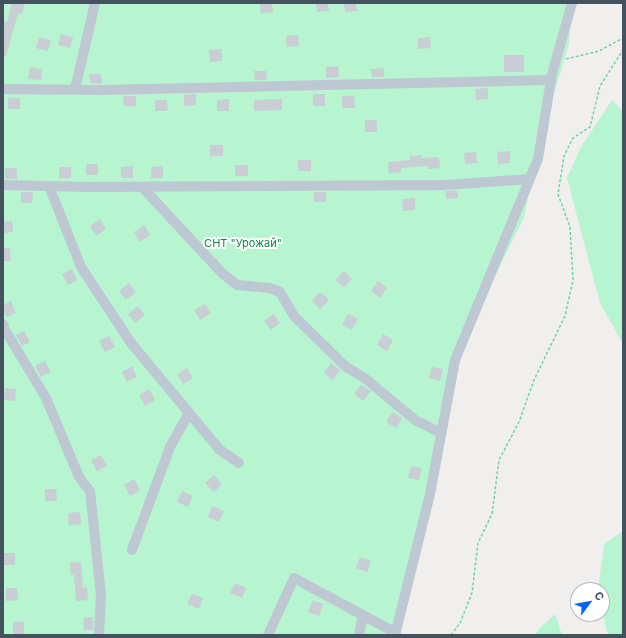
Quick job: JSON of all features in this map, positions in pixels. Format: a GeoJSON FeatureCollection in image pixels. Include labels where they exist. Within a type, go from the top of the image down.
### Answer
{"type":"FeatureCollection","features":[{"type":"Feature","properties":{"kind":"lane"},"geometry":{"type":"LineString","coordinates":[[75,90],[95,3]]}},
{"type":"Feature","properties":{"kind":"lane"},"geometry":{"type":"LineString","coordinates":[[268,635],[294,578],[395,634],[430,494],[455,360],[538,159],[551,80],[572,3]]}},
{"type":"Feature","properties":{"kind":"lane"},"geometry":{"type":"LineString","coordinates":[[3,89],[75,90],[551,80]]}},
{"type":"Feature","properties":{"kind":"lane"},"geometry":{"type":"LineString","coordinates":[[3,185],[142,187],[445,185],[530,179]]}},
{"type":"Feature","properties":{"kind":"lane"},"geometry":{"type":"LineString","coordinates":[[50,186],[81,266],[131,343],[220,450],[239,463]]}},
{"type":"Feature","properties":{"kind":"lane"},"geometry":{"type":"LineString","coordinates":[[142,187],[222,273],[237,285],[270,288],[280,292],[294,316],[345,366],[366,380],[415,420],[441,434]]}},
{"type":"Feature","properties":{"kind":"lane"},"geometry":{"type":"LineString","coordinates":[[3,324],[5,330],[46,398],[79,477],[90,491],[101,595],[100,635]]}},
{"type":"Feature","properties":{"kind":"lane"},"geometry":{"type":"LineString","coordinates":[[132,550],[170,447],[189,413]]}},
{"type":"Feature","properties":{"kind":"lane"},"geometry":{"type":"LineString","coordinates":[[359,635],[363,615]]}},
{"type":"Feature","properties":{"kind":"path"},"geometry":{"type":"LineString","coordinates":[[554,69],[567,59],[599,52],[623,38]]}},
{"type":"Feature","properties":{"kind":"path"},"geometry":{"type":"LineString","coordinates":[[451,635],[460,623],[472,593],[478,543],[492,514],[499,460],[520,422],[534,380],[567,309],[573,280],[570,227],[558,194],[564,156],[573,138],[590,127],[600,86],[623,50]]}},
{"type":"Feature","properties":{"kind":"green space","name":"СНТ \"Урожай\""},"geometry":{"type":"Polygon","coordinates":[[[3,3],[571,3],[569,44],[542,134],[524,217],[461,346],[397,635],[3,635],[3,3]]]}},
{"type":"Feature","properties":{"kind":"green space"},"geometry":{"type":"Polygon","coordinates":[[[612,100],[623,111],[623,344],[600,303],[567,178],[581,147],[612,100]]]}},
{"type":"Feature","properties":{"kind":"green space"},"geometry":{"type":"Polygon","coordinates":[[[623,531],[623,635],[608,635],[605,622],[610,622],[610,582],[599,582],[604,544],[623,531]]]}},
{"type":"Feature","properties":{"kind":"green space"},"geometry":{"type":"Polygon","coordinates":[[[555,614],[562,635],[535,635],[539,629],[555,614]]]}},
{"type":"Feature","properties":{"kind":"building"},"geometry":{"type":"Polygon","coordinates":[[[12,3],[25,3],[22,14],[18,13],[6,56],[3,56],[3,21],[7,22],[12,3]]]}},
{"type":"Feature","properties":{"kind":"building"},"geometry":{"type":"Polygon","coordinates":[[[260,3],[272,3],[273,12],[261,13],[260,3]]]}},
{"type":"Feature","properties":{"kind":"building"},"geometry":{"type":"Polygon","coordinates":[[[316,3],[328,3],[329,11],[317,12],[316,3]]]}},
{"type":"Feature","properties":{"kind":"building"},"geometry":{"type":"Polygon","coordinates":[[[344,3],[356,3],[357,11],[345,12],[344,3]]]}},
{"type":"Feature","properties":{"kind":"building"},"geometry":{"type":"Polygon","coordinates":[[[61,34],[73,37],[70,48],[58,45],[61,34]]]}},
{"type":"Feature","properties":{"kind":"building"},"geometry":{"type":"Polygon","coordinates":[[[298,35],[299,46],[287,47],[286,36],[298,35]]]}},
{"type":"Feature","properties":{"kind":"building"},"geometry":{"type":"Polygon","coordinates":[[[39,37],[51,40],[48,51],[36,48],[39,37]]]}},
{"type":"Feature","properties":{"kind":"building"},"geometry":{"type":"Polygon","coordinates":[[[430,37],[431,48],[418,49],[418,38],[430,37]]]}},
{"type":"Feature","properties":{"kind":"building"},"geometry":{"type":"Polygon","coordinates":[[[222,49],[222,61],[210,62],[209,50],[222,49]]]}},
{"type":"Feature","properties":{"kind":"building"},"geometry":{"type":"Polygon","coordinates":[[[504,55],[524,55],[524,72],[504,72],[504,55]]]}},
{"type":"Feature","properties":{"kind":"building"},"geometry":{"type":"Polygon","coordinates":[[[338,66],[339,77],[326,78],[326,67],[338,66]]]}},
{"type":"Feature","properties":{"kind":"building"},"geometry":{"type":"Polygon","coordinates":[[[30,67],[42,69],[41,80],[28,79],[30,67]]]}},
{"type":"Feature","properties":{"kind":"building"},"geometry":{"type":"Polygon","coordinates":[[[384,68],[384,77],[372,77],[371,69],[384,68]]]}},
{"type":"Feature","properties":{"kind":"building"},"geometry":{"type":"Polygon","coordinates":[[[254,71],[266,71],[267,80],[255,80],[254,71]]]}},
{"type":"Feature","properties":{"kind":"building"},"geometry":{"type":"Polygon","coordinates":[[[89,74],[101,74],[102,84],[90,83],[89,74]]]}},
{"type":"Feature","properties":{"kind":"building"},"geometry":{"type":"Polygon","coordinates":[[[488,88],[488,99],[476,100],[475,89],[488,88]]]}},
{"type":"Feature","properties":{"kind":"building"},"geometry":{"type":"Polygon","coordinates":[[[196,94],[196,105],[184,106],[184,95],[196,94]]]}},
{"type":"Feature","properties":{"kind":"building"},"geometry":{"type":"Polygon","coordinates":[[[313,94],[325,94],[325,106],[313,106],[313,94]]]}},
{"type":"Feature","properties":{"kind":"building"},"geometry":{"type":"Polygon","coordinates":[[[123,96],[136,96],[136,106],[124,106],[123,96]]]}},
{"type":"Feature","properties":{"kind":"building"},"geometry":{"type":"Polygon","coordinates":[[[342,96],[354,96],[355,108],[342,108],[342,96]]]}},
{"type":"Feature","properties":{"kind":"building"},"geometry":{"type":"Polygon","coordinates":[[[8,98],[20,98],[20,109],[8,109],[8,98]]]}},
{"type":"Feature","properties":{"kind":"building"},"geometry":{"type":"Polygon","coordinates":[[[229,99],[229,111],[217,111],[217,100],[229,99]]]}},
{"type":"Feature","properties":{"kind":"building"},"geometry":{"type":"Polygon","coordinates":[[[282,99],[282,110],[254,111],[254,100],[282,99]]]}},
{"type":"Feature","properties":{"kind":"building"},"geometry":{"type":"Polygon","coordinates":[[[155,100],[167,100],[168,111],[155,111],[155,100]]]}},
{"type":"Feature","properties":{"kind":"building"},"geometry":{"type":"Polygon","coordinates":[[[365,120],[377,120],[377,132],[365,132],[365,120]]]}},
{"type":"Feature","properties":{"kind":"building"},"geometry":{"type":"Polygon","coordinates":[[[210,145],[223,145],[223,156],[210,156],[210,145]]]}},
{"type":"Feature","properties":{"kind":"building"},"geometry":{"type":"Polygon","coordinates":[[[510,151],[510,163],[498,164],[497,152],[510,151]]]}},
{"type":"Feature","properties":{"kind":"building"},"geometry":{"type":"Polygon","coordinates":[[[476,152],[477,163],[465,164],[464,153],[476,152]]]}},
{"type":"Feature","properties":{"kind":"building"},"geometry":{"type":"Polygon","coordinates":[[[422,155],[422,158],[439,157],[440,168],[428,169],[427,166],[401,168],[401,172],[389,173],[388,162],[410,160],[410,156],[422,155]]]}},
{"type":"Feature","properties":{"kind":"building"},"geometry":{"type":"Polygon","coordinates":[[[298,160],[311,160],[311,171],[298,171],[298,160]]]}},
{"type":"Feature","properties":{"kind":"building"},"geometry":{"type":"Polygon","coordinates":[[[86,164],[98,164],[98,175],[86,175],[86,164]]]}},
{"type":"Feature","properties":{"kind":"building"},"geometry":{"type":"Polygon","coordinates":[[[235,165],[248,165],[248,176],[235,176],[235,165]]]}},
{"type":"Feature","properties":{"kind":"building"},"geometry":{"type":"Polygon","coordinates":[[[133,166],[133,178],[121,178],[121,167],[133,166]]]}},
{"type":"Feature","properties":{"kind":"building"},"geometry":{"type":"Polygon","coordinates":[[[163,166],[163,178],[151,178],[151,167],[163,166]]]}},
{"type":"Feature","properties":{"kind":"building"},"geometry":{"type":"Polygon","coordinates":[[[59,167],[71,167],[71,178],[59,178],[59,167]]]}},
{"type":"Feature","properties":{"kind":"building"},"geometry":{"type":"Polygon","coordinates":[[[5,168],[17,168],[17,179],[5,179],[5,168]]]}},
{"type":"Feature","properties":{"kind":"building"},"geometry":{"type":"Polygon","coordinates":[[[446,191],[458,191],[458,198],[446,199],[446,191]]]}},
{"type":"Feature","properties":{"kind":"building"},"geometry":{"type":"Polygon","coordinates":[[[21,192],[33,192],[32,203],[21,203],[21,192]]]}},
{"type":"Feature","properties":{"kind":"building"},"geometry":{"type":"Polygon","coordinates":[[[314,192],[326,192],[326,202],[314,202],[314,192]]]}},
{"type":"Feature","properties":{"kind":"building"},"geometry":{"type":"Polygon","coordinates":[[[415,198],[415,210],[403,211],[402,199],[415,198]]]}},
{"type":"Feature","properties":{"kind":"building"},"geometry":{"type":"Polygon","coordinates":[[[100,219],[106,229],[96,236],[90,226],[100,219]]]}},
{"type":"Feature","properties":{"kind":"building"},"geometry":{"type":"Polygon","coordinates":[[[12,221],[13,232],[3,233],[3,222],[12,221]]]}},
{"type":"Feature","properties":{"kind":"building"},"geometry":{"type":"Polygon","coordinates":[[[144,225],[150,235],[140,242],[134,232],[144,225]]]}},
{"type":"Feature","properties":{"kind":"building"},"geometry":{"type":"Polygon","coordinates":[[[3,248],[10,248],[11,261],[3,261],[3,248]]]}},
{"type":"Feature","properties":{"kind":"building"},"geometry":{"type":"Polygon","coordinates":[[[72,269],[77,280],[68,285],[62,274],[72,269]]]}},
{"type":"Feature","properties":{"kind":"building"},"geometry":{"type":"Polygon","coordinates":[[[344,271],[352,279],[344,287],[335,280],[344,271]]]}},
{"type":"Feature","properties":{"kind":"building"},"geometry":{"type":"Polygon","coordinates":[[[378,281],[387,288],[380,298],[371,291],[378,281]]]}},
{"type":"Feature","properties":{"kind":"building"},"geometry":{"type":"Polygon","coordinates":[[[129,283],[136,292],[126,300],[119,291],[129,283]]]}},
{"type":"Feature","properties":{"kind":"building"},"geometry":{"type":"Polygon","coordinates":[[[320,292],[329,300],[320,309],[312,301],[320,292]]]}},
{"type":"Feature","properties":{"kind":"building"},"geometry":{"type":"Polygon","coordinates":[[[11,301],[16,313],[6,317],[3,305],[11,301]]]}},
{"type":"Feature","properties":{"kind":"building"},"geometry":{"type":"Polygon","coordinates":[[[205,304],[211,313],[200,320],[194,310],[205,304]]]}},
{"type":"Feature","properties":{"kind":"building"},"geometry":{"type":"Polygon","coordinates":[[[138,306],[145,315],[135,323],[128,314],[138,306]]]}},
{"type":"Feature","properties":{"kind":"building"},"geometry":{"type":"Polygon","coordinates":[[[274,314],[280,323],[271,330],[264,321],[274,314]]]}},
{"type":"Feature","properties":{"kind":"building"},"geometry":{"type":"Polygon","coordinates":[[[348,314],[358,319],[352,330],[342,325],[348,314]]]}},
{"type":"Feature","properties":{"kind":"building"},"geometry":{"type":"Polygon","coordinates":[[[24,331],[30,342],[22,346],[16,335],[24,331]]]}},
{"type":"Feature","properties":{"kind":"building"},"geometry":{"type":"Polygon","coordinates":[[[383,334],[393,340],[387,351],[377,345],[383,334]]]}},
{"type":"Feature","properties":{"kind":"building"},"geometry":{"type":"Polygon","coordinates":[[[109,336],[115,347],[105,352],[99,341],[109,336]]]}},
{"type":"Feature","properties":{"kind":"building"},"geometry":{"type":"Polygon","coordinates":[[[45,361],[51,372],[41,377],[35,366],[45,361]]]}},
{"type":"Feature","properties":{"kind":"building"},"geometry":{"type":"Polygon","coordinates":[[[331,363],[340,370],[333,380],[324,373],[331,363]]]}},
{"type":"Feature","properties":{"kind":"building"},"geometry":{"type":"Polygon","coordinates":[[[132,366],[137,377],[127,382],[122,372],[132,366]]]}},
{"type":"Feature","properties":{"kind":"building"},"geometry":{"type":"Polygon","coordinates":[[[432,367],[443,369],[440,381],[429,378],[432,367]]]}},
{"type":"Feature","properties":{"kind":"building"},"geometry":{"type":"Polygon","coordinates":[[[187,368],[193,378],[183,384],[177,374],[187,368]]]}},
{"type":"Feature","properties":{"kind":"building"},"geometry":{"type":"Polygon","coordinates":[[[361,385],[371,391],[363,401],[354,394],[361,385]]]}},
{"type":"Feature","properties":{"kind":"building"},"geometry":{"type":"Polygon","coordinates":[[[5,388],[16,389],[15,401],[4,400],[5,388]]]}},
{"type":"Feature","properties":{"kind":"building"},"geometry":{"type":"Polygon","coordinates":[[[149,389],[155,400],[145,406],[139,395],[149,389]]]}},
{"type":"Feature","properties":{"kind":"building"},"geometry":{"type":"Polygon","coordinates":[[[392,412],[402,418],[396,428],[386,422],[392,412]]]}},
{"type":"Feature","properties":{"kind":"building"},"geometry":{"type":"Polygon","coordinates":[[[101,455],[107,466],[97,471],[91,460],[101,455]]]}},
{"type":"Feature","properties":{"kind":"building"},"geometry":{"type":"Polygon","coordinates":[[[411,466],[422,468],[419,480],[408,478],[411,466]]]}},
{"type":"Feature","properties":{"kind":"building"},"geometry":{"type":"Polygon","coordinates":[[[214,475],[222,484],[214,492],[205,483],[214,475]]]}},
{"type":"Feature","properties":{"kind":"building"},"geometry":{"type":"Polygon","coordinates":[[[134,479],[140,490],[130,496],[124,485],[134,479]]]}},
{"type":"Feature","properties":{"kind":"building"},"geometry":{"type":"Polygon","coordinates":[[[45,489],[56,489],[57,501],[45,501],[45,489]]]}},
{"type":"Feature","properties":{"kind":"building"},"geometry":{"type":"Polygon","coordinates":[[[182,491],[193,496],[188,507],[177,502],[182,491]]]}},
{"type":"Feature","properties":{"kind":"building"},"geometry":{"type":"Polygon","coordinates":[[[212,506],[224,511],[219,522],[208,517],[212,506]]]}},
{"type":"Feature","properties":{"kind":"building"},"geometry":{"type":"Polygon","coordinates":[[[80,512],[81,524],[69,525],[68,513],[80,512]]]}},
{"type":"Feature","properties":{"kind":"building"},"geometry":{"type":"Polygon","coordinates":[[[4,553],[15,553],[15,565],[4,565],[4,553]]]}},
{"type":"Feature","properties":{"kind":"building"},"geometry":{"type":"Polygon","coordinates":[[[360,557],[371,561],[367,572],[356,568],[360,557]]]}},
{"type":"Feature","properties":{"kind":"building"},"geometry":{"type":"Polygon","coordinates":[[[81,562],[83,588],[87,587],[88,600],[76,601],[74,575],[71,575],[70,563],[81,562]]]}},
{"type":"Feature","properties":{"kind":"building"},"geometry":{"type":"Polygon","coordinates":[[[235,583],[246,588],[242,598],[230,593],[235,583]]]}},
{"type":"Feature","properties":{"kind":"building"},"geometry":{"type":"Polygon","coordinates":[[[6,588],[17,588],[18,600],[6,601],[6,588]]]}},
{"type":"Feature","properties":{"kind":"building"},"geometry":{"type":"Polygon","coordinates":[[[192,594],[203,598],[199,609],[187,604],[192,594]]]}},
{"type":"Feature","properties":{"kind":"building"},"geometry":{"type":"Polygon","coordinates":[[[313,600],[323,604],[319,616],[308,612],[313,600]]]}},
{"type":"Feature","properties":{"kind":"building"},"geometry":{"type":"Polygon","coordinates":[[[93,617],[93,630],[84,630],[83,618],[93,617]]]}},
{"type":"Feature","properties":{"kind":"building"},"geometry":{"type":"Polygon","coordinates":[[[13,622],[24,622],[24,634],[13,634],[13,622]]]}}]}
